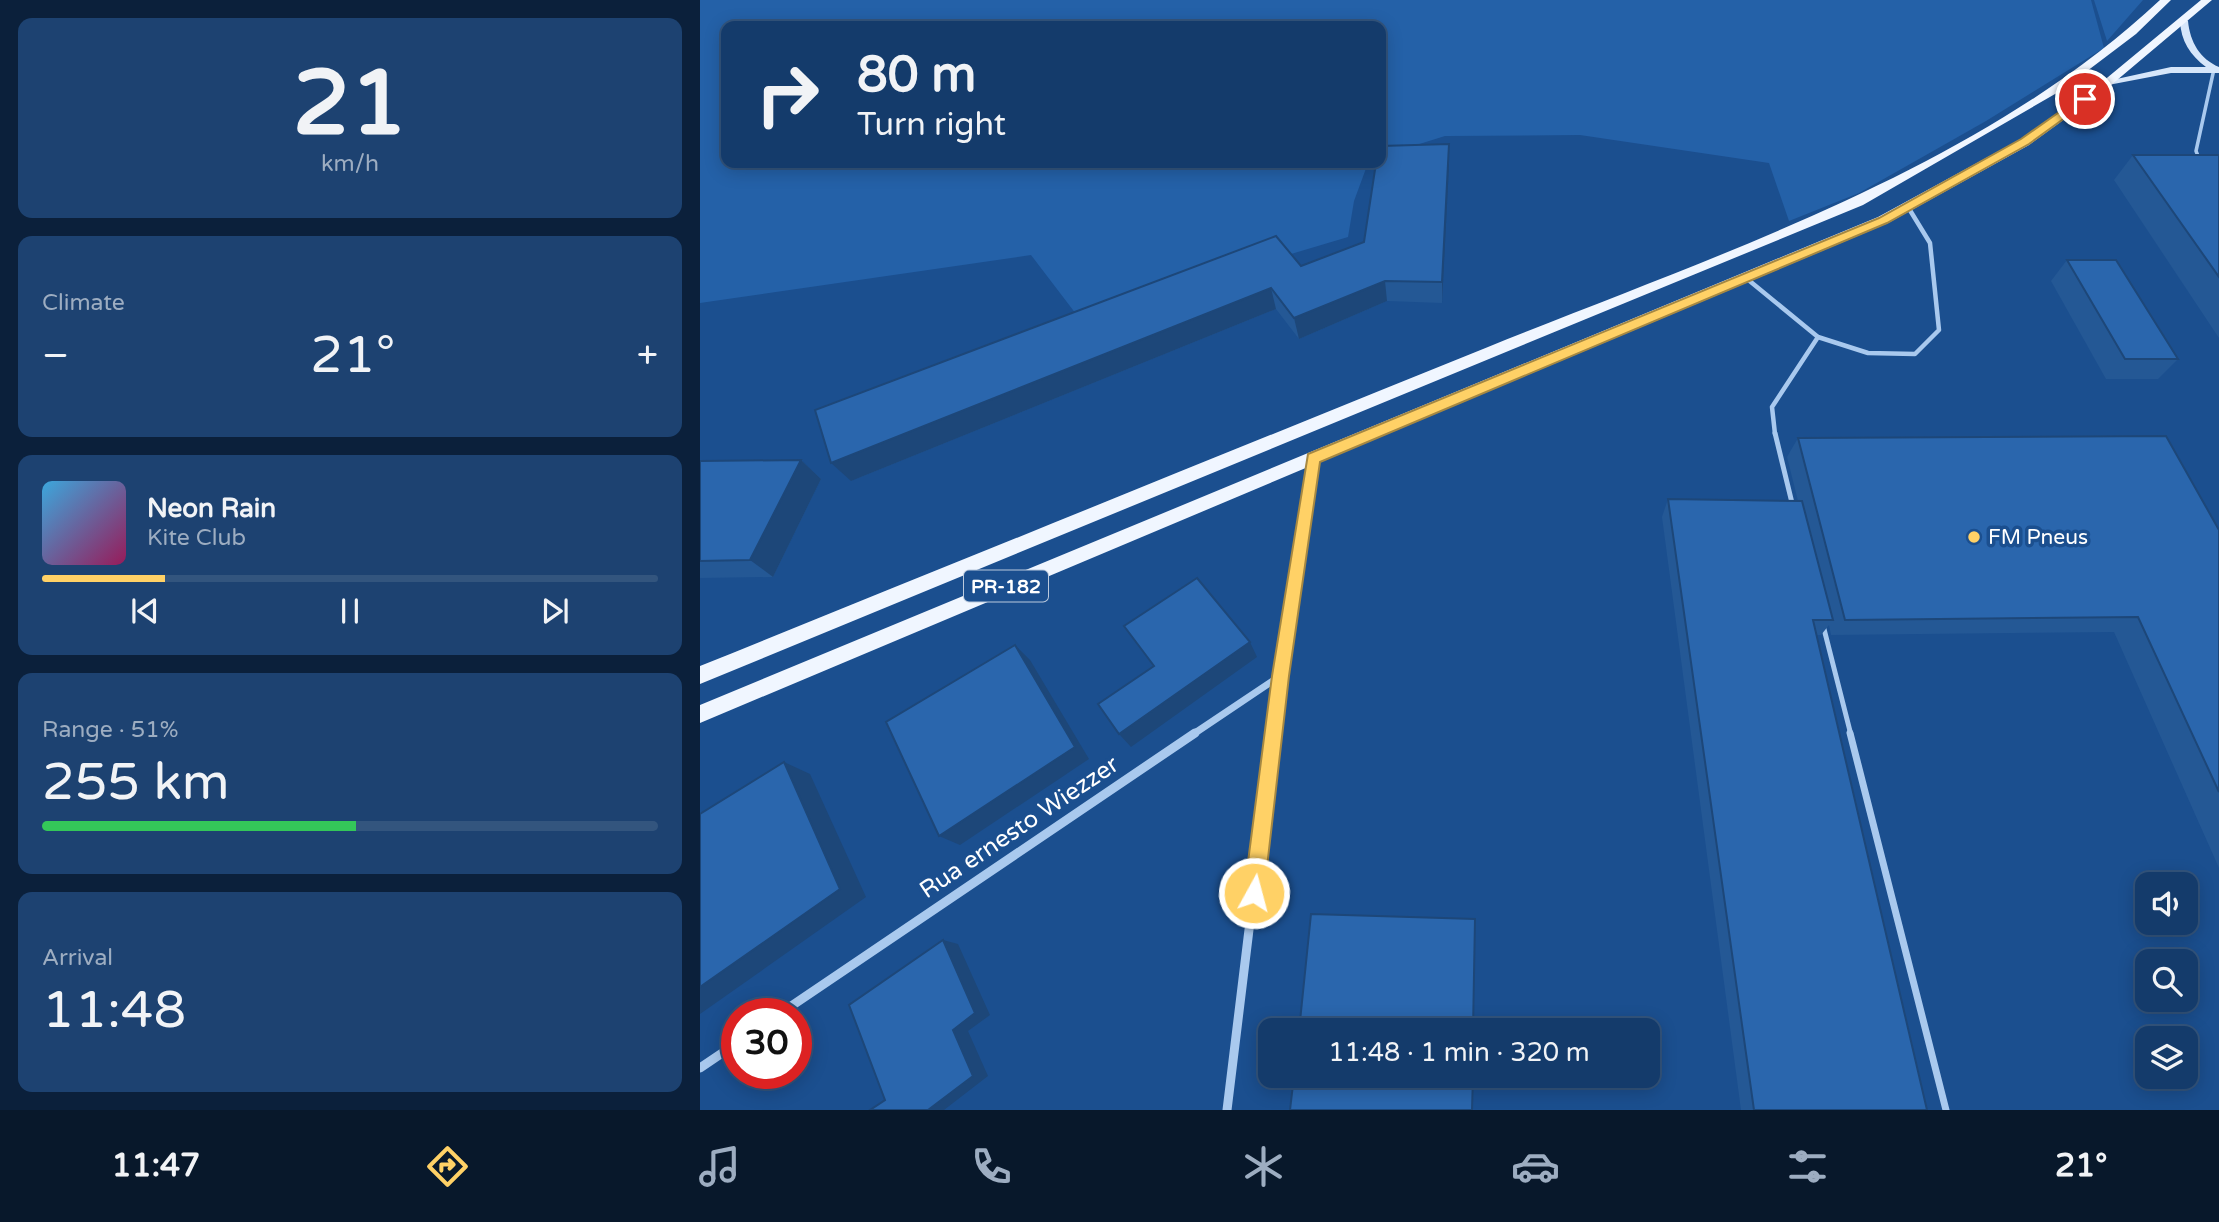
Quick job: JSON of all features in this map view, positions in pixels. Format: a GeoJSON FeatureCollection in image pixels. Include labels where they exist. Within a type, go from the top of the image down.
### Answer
{"type":"FeatureCollection","features":[{"type":"Feature","properties":{"kind":"main road","name":"PR-182"},"geometry":{"type":"LineString","coordinates":[[700,675],[1858,202],[1993,129],[2112,50],[2165,0]]}},
{"type":"Feature","properties":{"kind":"main road","name":"PR-182"},"geometry":{"type":"LineString","coordinates":[[700,714],[1883,220],[2025,142],[2106,84],[2207,0]]}},
{"type":"Feature","properties":{"kind":"main road"},"geometry":{"type":"LineString","coordinates":[[2185,21],[2184,35],[2192,49],[2204,63],[2216,69]]}},
{"type":"Feature","properties":{"kind":"main road"},"geometry":{"type":"LineString","coordinates":[[2106,84],[2171,70],[2216,69]]}},
{"type":"Feature","properties":{"kind":"street"},"geometry":{"type":"LineString","coordinates":[[1227,1110],[1280,676],[1313,458]]}},
{"type":"Feature","properties":{"kind":"street","name":"Rua ernesto Wiezzer"},"geometry":{"type":"LineString","coordinates":[[802,998],[1280,676]]}},
{"type":"Feature","properties":{"kind":"street"},"geometry":{"type":"LineString","coordinates":[[700,1068],[721,1054]]}},
{"type":"Feature","properties":{"kind":"lane"},"geometry":{"type":"LineString","coordinates":[[2200,162],[2196,151],[2216,69]]}},
{"type":"Feature","properties":{"kind":"lane"},"geometry":{"type":"LineString","coordinates":[[1746,278],[1818,337],[1868,353],[1915,354],[1939,330],[1930,243],[1908,206]]}},
{"type":"Feature","properties":{"kind":"lane"},"geometry":{"type":"LineString","coordinates":[[1795,516],[1775,435],[1772,407],[1818,337]]}},
{"type":"Feature","properties":{"kind":"lane"},"geometry":{"type":"LineString","coordinates":[[1819,611],[1946,1110]]}},
{"type":"Feature","properties":{"kind":"shaded area"},"geometry":{"type":"Polygon","coordinates":[[[700,0],[2091,0],[2104,48],[1986,121],[1859,193],[1789,221],[1769,163],[1580,135],[1445,136],[1386,154],[1386,21],[721,21],[721,168],[1366,168],[1354,201],[1348,237],[1281,257],[1089,331],[1031,255],[700,303],[700,0]]]}},
{"type":"Feature","properties":{"kind":"shaded area"},"geometry":{"type":"Polygon","coordinates":[[[2094,0],[2143,0],[2107,41],[2094,0]]]}},
{"type":"Feature","properties":{"kind":"building"},"geometry":{"type":"Polygon","coordinates":[[[1449,144],[1442,282],[1385,281],[1294,318],[1271,288],[831,463],[815,410],[1276,236],[1301,266],[1364,242],[1375,168],[1386,168],[1386,146],[1449,144]]]}},
{"type":"Feature","properties":{"kind":"building"},"geometry":{"type":"Polygon","coordinates":[[[2133,155],[2219,155],[2219,277],[2133,155]]]}},
{"type":"Feature","properties":{"kind":"building"},"geometry":{"type":"Polygon","coordinates":[[[2067,260],[2116,260],[2178,359],[2125,359],[2067,260]]]}},
{"type":"Feature","properties":{"kind":"building"},"geometry":{"type":"Polygon","coordinates":[[[2166,436],[2219,530],[2219,792],[2138,617],[1845,620],[1798,438],[2166,436]]]}},
{"type":"Feature","properties":{"kind":"building"},"geometry":{"type":"Polygon","coordinates":[[[801,460],[750,560],[700,561],[700,461],[801,460]]]}},
{"type":"Feature","properties":{"kind":"building"},"geometry":{"type":"Polygon","coordinates":[[[1668,499],[1802,501],[1833,620],[1813,620],[1927,1110],[1754,1110],[1668,499]]]}},
{"type":"Feature","properties":{"kind":"building"},"geometry":{"type":"Polygon","coordinates":[[[1197,578],[1250,642],[1119,734],[1098,704],[1154,666],[1124,626],[1197,578]]]}},
{"type":"Feature","properties":{"kind":"building"},"geometry":{"type":"Polygon","coordinates":[[[1015,645],[1075,747],[939,836],[886,722],[1015,645]]]}},
{"type":"Feature","properties":{"kind":"building"},"geometry":{"type":"Polygon","coordinates":[[[784,762],[840,889],[700,987],[700,814],[784,762]]]}},
{"type":"Feature","properties":{"kind":"building"},"geometry":{"type":"Polygon","coordinates":[[[1311,914],[1475,919],[1473,1018],[1300,1018],[1311,914]]]}},
{"type":"Feature","properties":{"kind":"building"},"geometry":{"type":"Polygon","coordinates":[[[943,940],[975,1013],[953,1030],[973,1076],[928,1110],[870,1110],[885,1100],[849,1005],[943,940]]]}},
{"type":"Feature","properties":{"kind":"building"},"geometry":{"type":"Polygon","coordinates":[[[1293,1088],[1473,1088],[1472,1110],[1290,1110],[1293,1088]]]}},
{"type":"Feature","properties":{"kind":"place","name":"FM Pneus"},"geometry":{"type":"Point","coordinates":[1974,537]}},
{"type":"Feature","properties":{"kind":"route"},"geometry":{"type":"LineString","coordinates":[[1254,893],[1280,676],[1313,458],[1883,220],[2025,142],[2085,99]]}}]}
